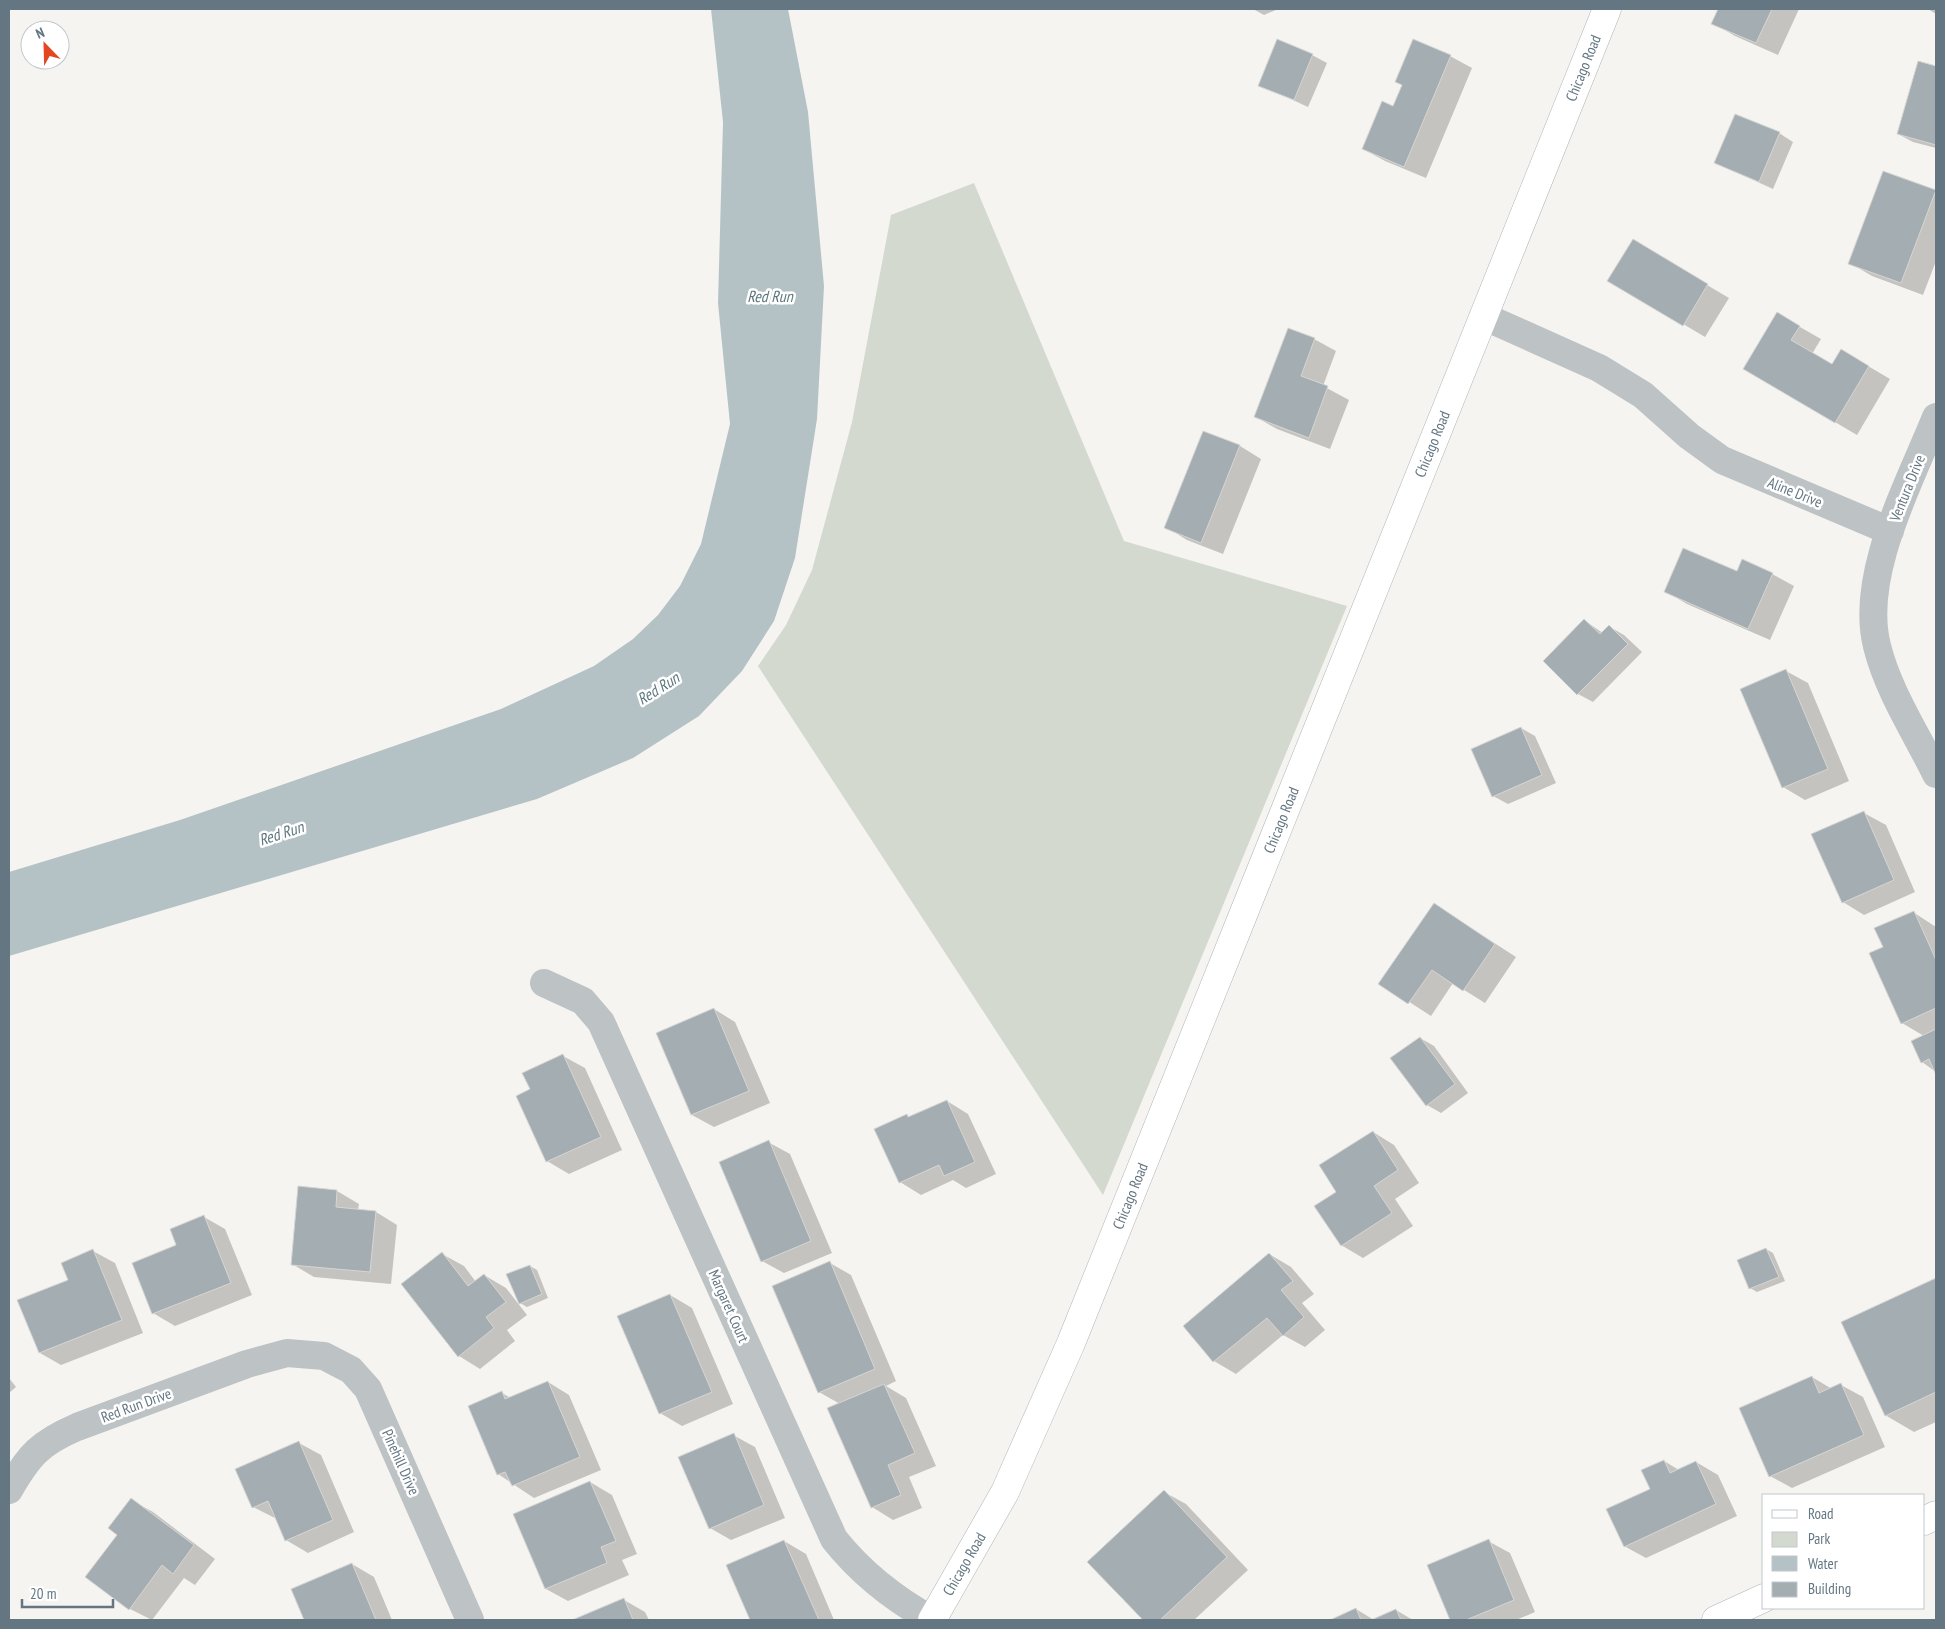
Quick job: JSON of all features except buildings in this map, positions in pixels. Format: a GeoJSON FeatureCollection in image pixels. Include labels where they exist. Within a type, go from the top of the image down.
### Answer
{"type":"FeatureCollection","features":[{"type":"Feature","properties":{"kind":"street","name":"Chicago Road"},"geometry":{"type":"LineString","coordinates":[[932,1620],[1005,1492],[1071,1343],[1608,9]]}},
{"type":"Feature","properties":{"kind":"street","name":"Aline Drive"},"geometry":{"type":"LineString","coordinates":[[1483,316],[1599,368],[1643,395],[1689,436],[1722,460],[1890,531]]}},
{"type":"Feature","properties":{"kind":"street","name":"Ventura Drive"},"geometry":{"type":"LineString","coordinates":[[1890,531],[1936,417]]}},
{"type":"Feature","properties":{"kind":"street"},"geometry":{"type":"LineString","coordinates":[[1890,531],[1873,590],[1872,617],[1877,647],[1893,688],[1936,774]]}},
{"type":"Feature","properties":{"kind":"street","name":"Margaret Court"},"geometry":{"type":"LineString","coordinates":[[544,983],[583,1001],[601,1022],[834,1539],[853,1564],[897,1598],[932,1620]]}},
{"type":"Feature","properties":{"kind":"street","name":"Red Run Drive"},"geometry":{"type":"LineString","coordinates":[[9,1490],[33,1453],[53,1437],[238,1367],[287,1353]]}},
{"type":"Feature","properties":{"kind":"street","name":"Pinehill Drive"},"geometry":{"type":"LineString","coordinates":[[287,1353],[324,1356],[351,1370],[368,1389],[470,1620]]}},
{"type":"Feature","properties":{"kind":"street"},"geometry":{"type":"LineString","coordinates":[[1716,1620],[1762,1599]]}},
{"type":"Feature","properties":{"kind":"green space"},"geometry":{"type":"Polygon","coordinates":[[[974,183],[1124,541],[1347,606],[1103,1195],[758,666],[786,625],[812,570],[852,422],[891,215],[974,183]]]}},
{"type":"Feature","properties":{"kind":"water","name":"Red Run"},"geometry":{"type":"Polygon","coordinates":[[[711,9],[788,9],[808,112],[824,286],[817,419],[795,558],[774,621],[742,671],[699,716],[633,758],[537,799],[9,956],[9,872],[180,820],[501,709],[594,666],[633,639],[658,615],[680,586],[701,544],[730,424],[718,303],[723,122],[711,9]]]}}]}
